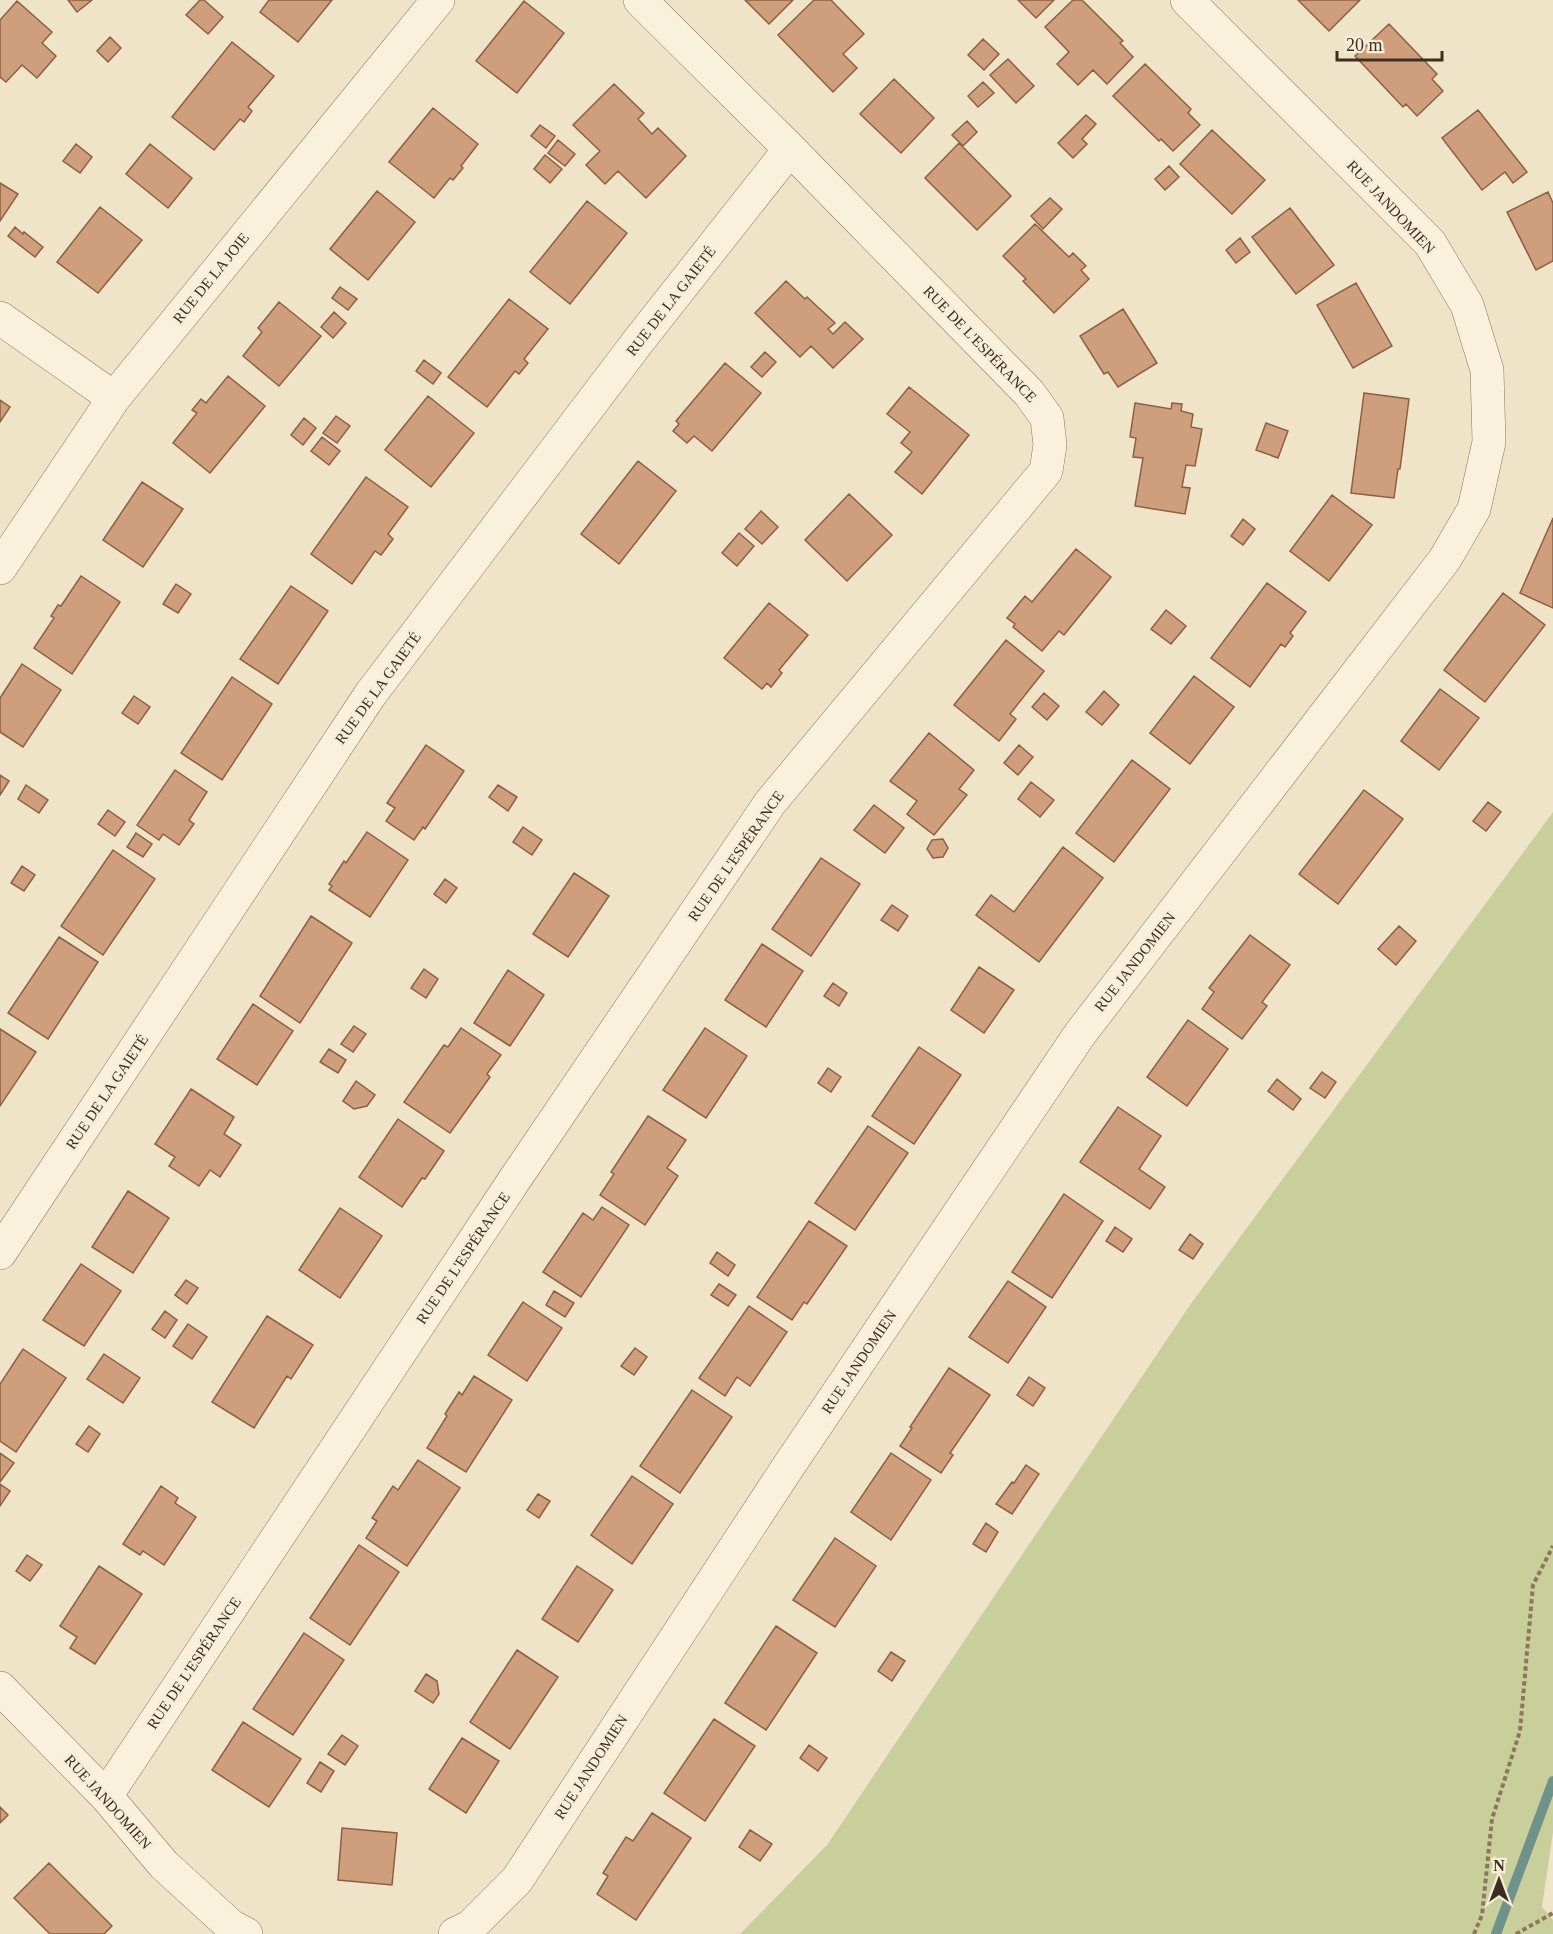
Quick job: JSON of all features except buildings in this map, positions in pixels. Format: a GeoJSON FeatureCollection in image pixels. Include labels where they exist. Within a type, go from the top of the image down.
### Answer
{"type":"FeatureCollection","features":[{"type":"Feature","properties":{"kind":"street","name":"RUE DE LA JOIE"},"geometry":{"type":"LineString","coordinates":[[0,568],[114,398],[438,0]]}},
{"type":"Feature","properties":{"kind":"street","name":"RUE DE L'ESPÉRANCE"},"geometry":{"type":"LineString","coordinates":[[106,1796],[522,1169],[770,803],[1046,471],[1050,444],[1047,418],[1029,393],[640,0]]}},
{"type":"Feature","properties":{"kind":"street","name":"RUE JANDOMIEN"},"geometry":{"type":"LineString","coordinates":[[455,1934],[470,1928],[517,1880],[788,1467],[1080,1034],[1445,559],[1474,509],[1489,442],[1487,370],[1467,305],[1430,243],[1187,0]]}},
{"type":"Feature","properties":{"kind":"street","name":"RUE DE LA GAIETÉ"},"geometry":{"type":"LineString","coordinates":[[0,1253],[370,695],[640,339],[790,149]]}},
{"type":"Feature","properties":{"kind":"street"},"geometry":{"type":"LineString","coordinates":[[0,318],[114,398]]}},
{"type":"Feature","properties":{"kind":"street","name":"RUE JANDOMIEN"},"geometry":{"type":"LineString","coordinates":[[0,1688],[106,1796],[164,1865],[231,1926],[246,1934]]}},
{"type":"Feature","properties":{"kind":"path"},"geometry":{"type":"LineString","coordinates":[[1474,1934],[1482,1915],[1492,1819],[1520,1731],[1533,1585],[1553,1546]]}},
{"type":"Feature","properties":{"kind":"path"},"geometry":{"type":"LineString","coordinates":[[1515,1934],[1553,1913]]}},
{"type":"Feature","properties":{"kind":"green space"},"geometry":{"type":"Polygon","coordinates":[[[1553,812],[1553,1832],[1542,1907],[1553,1920],[1553,1934],[740,1934],[827,1845],[1190,1305],[1553,812]]]}},
{"type":"Feature","properties":{"kind":"waterway"},"geometry":{"type":"LineString","coordinates":[[1496,1934],[1553,1781]]}}]}
